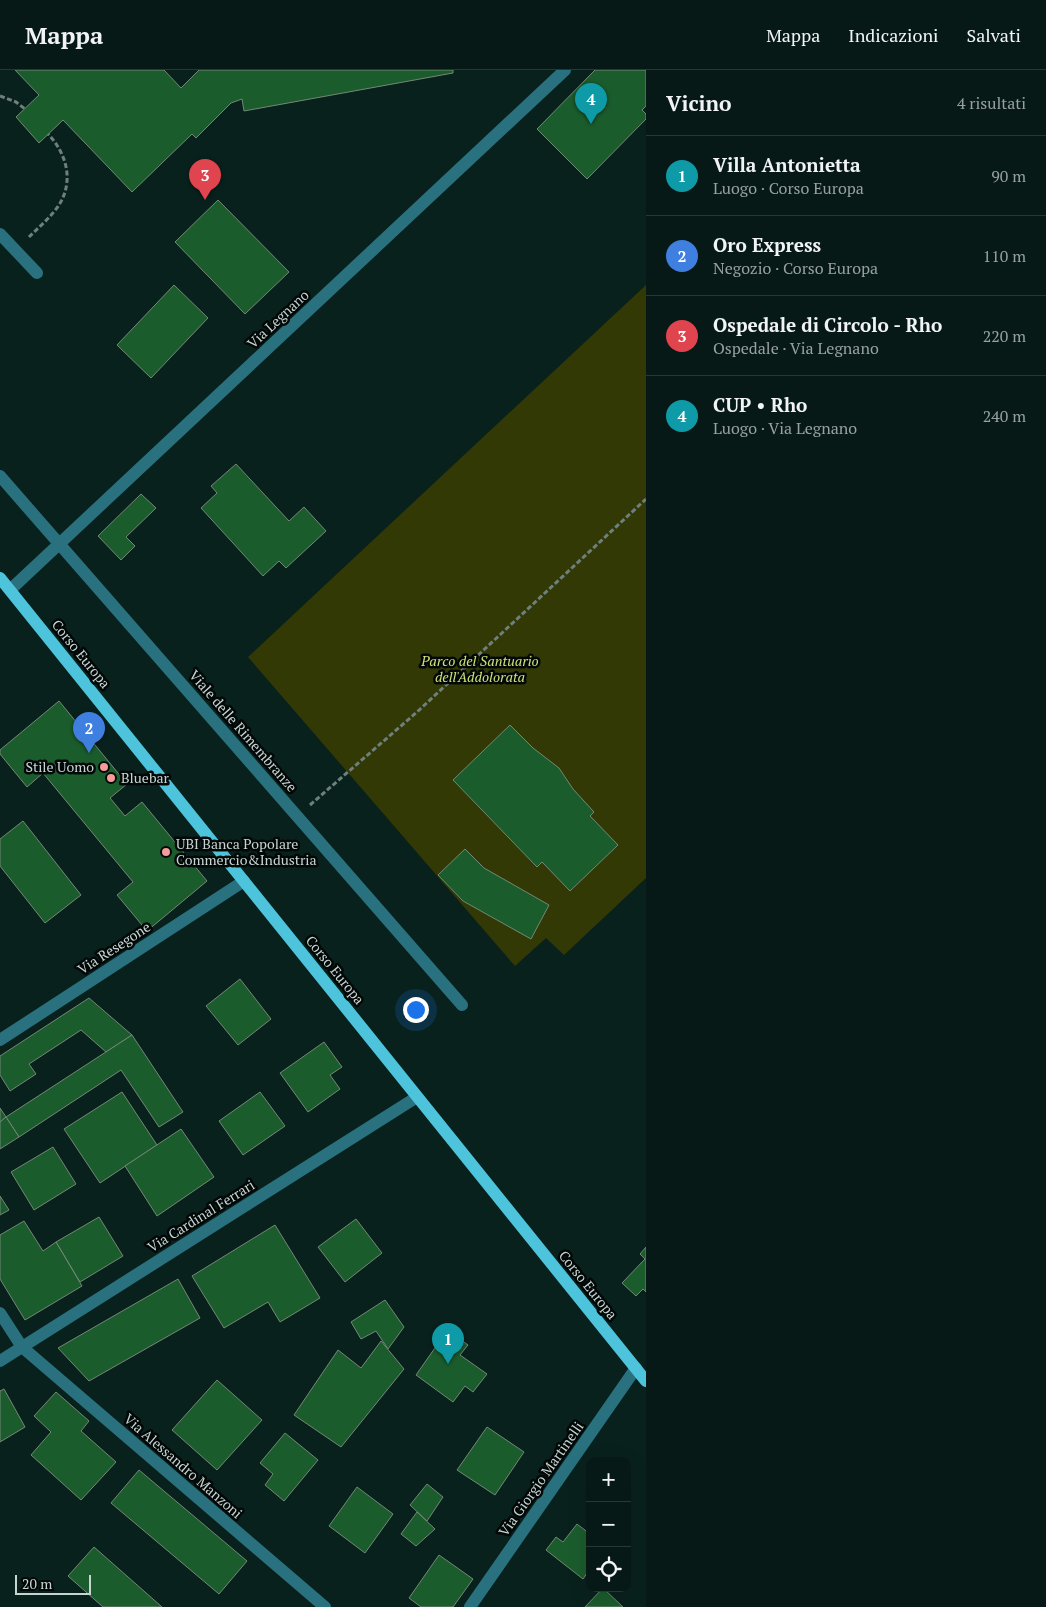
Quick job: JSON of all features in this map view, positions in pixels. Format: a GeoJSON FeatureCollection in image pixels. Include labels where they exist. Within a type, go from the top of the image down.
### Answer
{"type":"FeatureCollection","features":[{"type":"Feature","properties":{"kind":"main road","name":"Corso Europa"},"geometry":{"type":"LineString","coordinates":[[0,578],[646,1381]]}},
{"type":"Feature","properties":{"kind":"street","name":"Via Legnano"},"geometry":{"type":"LineString","coordinates":[[10,590],[565,70]]}},
{"type":"Feature","properties":{"kind":"street"},"geometry":{"type":"LineString","coordinates":[[2,240],[15,250],[37,273]]}},
{"type":"Feature","properties":{"kind":"street","name":"Viale delle Rimembranze"},"geometry":{"type":"LineString","coordinates":[[0,476],[462,1005]]}},
{"type":"Feature","properties":{"kind":"street","name":"Via Resegone"},"geometry":{"type":"LineString","coordinates":[[0,1040],[244,881]]}},
{"type":"Feature","properties":{"kind":"street","name":"Via Cardinal Ferrari"},"geometry":{"type":"LineString","coordinates":[[0,1361],[417,1097]]}},
{"type":"Feature","properties":{"kind":"street","name":"Via Alessandro Manzoni"},"geometry":{"type":"LineString","coordinates":[[0,1313],[22,1347],[325,1607]]}},
{"type":"Feature","properties":{"kind":"street","name":"Via Giorgio Martinelli"},"geometry":{"type":"LineString","coordinates":[[470,1607],[636,1368]]}},
{"type":"Feature","properties":{"kind":"path"},"geometry":{"type":"LineString","coordinates":[[0,96],[16,102],[25,109]]}},
{"type":"Feature","properties":{"kind":"path"},"geometry":{"type":"LineString","coordinates":[[15,250],[56,210],[64,196],[67,185],[63,154],[58,144],[48,134]]}},
{"type":"Feature","properties":{"kind":"path"},"geometry":{"type":"LineString","coordinates":[[298,816],[416,712],[646,498]]}},
{"type":"Feature","properties":{"kind":"green space","name":"Parco del Santuario dell'Addolorata"},"geometry":{"type":"Polygon","coordinates":[[[646,285],[646,878],[564,955],[546,938],[515,966],[248,657],[646,285]]]}},
{"type":"Feature","properties":{"kind":"building"},"geometry":{"type":"Polygon","coordinates":[[[15,70],[164,70],[181,88],[199,70],[453,70],[453,73],[244,111],[242,99],[231,103],[196,138],[192,134],[132,192],[63,120],[39,143],[16,117],[39,95],[15,70]]]}},
{"type":"Feature","properties":{"kind":"building"},"geometry":{"type":"Polygon","coordinates":[[[595,70],[646,70],[646,106],[642,110],[646,114],[646,119],[587,179],[537,129],[595,70]]]}},
{"type":"Feature","properties":{"kind":"building"},"geometry":{"type":"Polygon","coordinates":[[[218,200],[289,272],[245,314],[175,242],[218,200]]]}},
{"type":"Feature","properties":{"kind":"building"},"geometry":{"type":"Polygon","coordinates":[[[174,285],[208,318],[151,378],[117,345],[174,285]]]}},
{"type":"Feature","properties":{"kind":"building"},"geometry":{"type":"Polygon","coordinates":[[[236,464],[289,521],[304,507],[326,531],[286,568],[279,561],[263,576],[201,508],[217,493],[211,486],[236,464]]]}},
{"type":"Feature","properties":{"kind":"building"},"geometry":{"type":"Polygon","coordinates":[[[141,494],[156,508],[126,537],[135,546],[121,560],[98,536],[141,494]]]}},
{"type":"Feature","properties":{"kind":"building"},"geometry":{"type":"Polygon","coordinates":[[[59,701],[127,784],[110,798],[125,816],[142,802],[207,881],[147,931],[117,895],[133,882],[43,773],[27,787],[0,754],[0,750],[59,701]]]}},
{"type":"Feature","properties":{"kind":"building"},"geometry":{"type":"Polygon","coordinates":[[[510,725],[533,748],[559,768],[573,789],[594,812],[590,816],[618,845],[570,891],[542,862],[537,867],[453,780],[510,725]]]}},
{"type":"Feature","properties":{"kind":"building"},"geometry":{"type":"Polygon","coordinates":[[[23,821],[81,895],[45,923],[0,866],[0,839],[23,821]]]}},
{"type":"Feature","properties":{"kind":"building"},"geometry":{"type":"Polygon","coordinates":[[[465,849],[484,868],[549,905],[531,939],[463,901],[438,875],[465,849]]]}},
{"type":"Feature","properties":{"kind":"building"},"geometry":{"type":"Polygon","coordinates":[[[240,979],[271,1019],[238,1045],[206,1006],[240,979]]]}},
{"type":"Feature","properties":{"kind":"building"},"geometry":{"type":"Polygon","coordinates":[[[89,998],[132,1035],[106,1052],[81,1030],[29,1064],[36,1074],[10,1091],[0,1075],[0,1056],[89,998]]]}},
{"type":"Feature","properties":{"kind":"building"},"geometry":{"type":"Polygon","coordinates":[[[132,1035],[183,1112],[159,1127],[121,1070],[19,1137],[6,1117],[132,1035]]]}},
{"type":"Feature","properties":{"kind":"building"},"geometry":{"type":"Polygon","coordinates":[[[324,1042],[342,1067],[330,1075],[340,1089],[308,1112],[280,1073],[324,1042]]]}},
{"type":"Feature","properties":{"kind":"building"},"geometry":{"type":"Polygon","coordinates":[[[122,1092],[157,1145],[100,1183],[64,1129],[122,1092]]]}},
{"type":"Feature","properties":{"kind":"building"},"geometry":{"type":"Polygon","coordinates":[[[260,1092],[285,1126],[243,1155],[219,1121],[260,1092]]]}},
{"type":"Feature","properties":{"kind":"building"},"geometry":{"type":"Polygon","coordinates":[[[0,1108],[6,1117],[0,1122],[0,1108]]]}},
{"type":"Feature","properties":{"kind":"building"},"geometry":{"type":"Polygon","coordinates":[[[6,1117],[19,1137],[0,1149],[0,1122],[6,1117]]]}},
{"type":"Feature","properties":{"kind":"building"},"geometry":{"type":"Polygon","coordinates":[[[181,1129],[214,1177],[157,1216],[125,1166],[181,1129]]]}},
{"type":"Feature","properties":{"kind":"building"},"geometry":{"type":"Polygon","coordinates":[[[53,1147],[76,1184],[34,1210],[11,1172],[53,1147]]]}},
{"type":"Feature","properties":{"kind":"building"},"geometry":{"type":"Polygon","coordinates":[[[0,1196],[9,1210],[0,1215],[0,1196]]]}},
{"type":"Feature","properties":{"kind":"building"},"geometry":{"type":"Polygon","coordinates":[[[99,1217],[123,1256],[80,1282],[56,1242],[99,1217]]]}},
{"type":"Feature","properties":{"kind":"building"},"geometry":{"type":"Polygon","coordinates":[[[356,1219],[382,1253],[345,1282],[318,1247],[356,1219]]]}},
{"type":"Feature","properties":{"kind":"building"},"geometry":{"type":"Polygon","coordinates":[[[24,1221],[43,1251],[56,1242],[82,1286],[25,1320],[0,1279],[0,1235],[24,1221]]]}},
{"type":"Feature","properties":{"kind":"building"},"geometry":{"type":"Polygon","coordinates":[[[275,1225],[320,1298],[280,1322],[268,1302],[224,1328],[192,1276],[275,1225]]]}},
{"type":"Feature","properties":{"kind":"building"},"geometry":{"type":"Polygon","coordinates":[[[646,1247],[646,1292],[643,1289],[636,1296],[622,1283],[645,1259],[640,1254],[646,1247]]]}},
{"type":"Feature","properties":{"kind":"building"},"geometry":{"type":"Polygon","coordinates":[[[178,1279],[200,1318],[89,1381],[58,1348],[178,1279]]]}},
{"type":"Feature","properties":{"kind":"building"},"geometry":{"type":"Polygon","coordinates":[[[385,1300],[404,1327],[388,1349],[376,1331],[361,1339],[351,1322],[385,1300]]]}},
{"type":"Feature","properties":{"kind":"building"},"geometry":{"type":"Polygon","coordinates":[[[457,1337],[468,1345],[460,1355],[487,1374],[473,1392],[465,1386],[453,1402],[416,1375],[437,1345],[447,1352],[457,1337]]]}},
{"type":"Feature","properties":{"kind":"building"},"geometry":{"type":"Polygon","coordinates":[[[381,1341],[404,1369],[341,1447],[294,1415],[338,1350],[361,1368],[381,1341]]]}},
{"type":"Feature","properties":{"kind":"building"},"geometry":{"type":"Polygon","coordinates":[[[217,1380],[262,1420],[217,1470],[172,1430],[217,1380]]]}},
{"type":"Feature","properties":{"kind":"building"},"geometry":{"type":"Polygon","coordinates":[[[4,1389],[25,1427],[0,1442],[0,1391],[4,1389]]]}},
{"type":"Feature","properties":{"kind":"building"},"geometry":{"type":"Polygon","coordinates":[[[56,1392],[89,1421],[81,1431],[116,1462],[81,1500],[31,1455],[51,1432],[34,1416],[56,1392]]]}},
{"type":"Feature","properties":{"kind":"building"},"geometry":{"type":"Polygon","coordinates":[[[487,1427],[524,1452],[495,1495],[457,1470],[487,1427]]]}},
{"type":"Feature","properties":{"kind":"building"},"geometry":{"type":"Polygon","coordinates":[[[285,1433],[318,1460],[284,1501],[265,1485],[273,1474],[260,1463],[285,1433]]]}},
{"type":"Feature","properties":{"kind":"building"},"geometry":{"type":"Polygon","coordinates":[[[139,1470],[247,1561],[219,1594],[111,1503],[139,1470]]]}},
{"type":"Feature","properties":{"kind":"building"},"geometry":{"type":"Polygon","coordinates":[[[427,1484],[443,1497],[427,1521],[410,1505],[427,1484]]]}},
{"type":"Feature","properties":{"kind":"building"},"geometry":{"type":"Polygon","coordinates":[[[357,1487],[393,1514],[365,1553],[329,1526],[357,1487]]]}},
{"type":"Feature","properties":{"kind":"building"},"geometry":{"type":"Polygon","coordinates":[[[417,1512],[435,1529],[416,1546],[401,1534],[417,1512]]]}},
{"type":"Feature","properties":{"kind":"building"},"geometry":{"type":"Polygon","coordinates":[[[577,1524],[586,1531],[586,1575],[583,1579],[546,1550],[556,1537],[563,1542],[577,1524]]]}},
{"type":"Feature","properties":{"kind":"building"},"geometry":{"type":"Polygon","coordinates":[[[94,1547],[162,1607],[103,1607],[68,1576],[94,1547]]]}},
{"type":"Feature","properties":{"kind":"building"},"geometry":{"type":"Polygon","coordinates":[[[439,1555],[473,1579],[453,1607],[421,1607],[409,1598],[439,1555]]]}},
{"type":"Feature","properties":{"kind":"building"},"geometry":{"type":"Polygon","coordinates":[[[599,1592],[607,1592],[623,1607],[585,1607],[599,1592]]]}},
{"type":"Feature","properties":{"kind":"place","name":"CUP • Rho"},"geometry":{"type":"Point","coordinates":[591,124]}},
{"type":"Feature","properties":{"kind":"place","name":"Ospedale di Circolo - Rho"},"geometry":{"type":"Point","coordinates":[205,200]}},
{"type":"Feature","properties":{"kind":"place","name":"Oro Express"},"geometry":{"type":"Point","coordinates":[89,753]}},
{"type":"Feature","properties":{"kind":"place","name":"Stile Uomo"},"geometry":{"type":"Point","coordinates":[104,767]}},
{"type":"Feature","properties":{"kind":"place","name":"Bluebar"},"geometry":{"type":"Point","coordinates":[111,778]}},
{"type":"Feature","properties":{"kind":"place","name":"UBI Banca Popolare Commercio&Industria"},"geometry":{"type":"Point","coordinates":[166,852]}},
{"type":"Feature","properties":{"kind":"place","name":"Villa Antonietta"},"geometry":{"type":"Point","coordinates":[448,1364]}}]}
